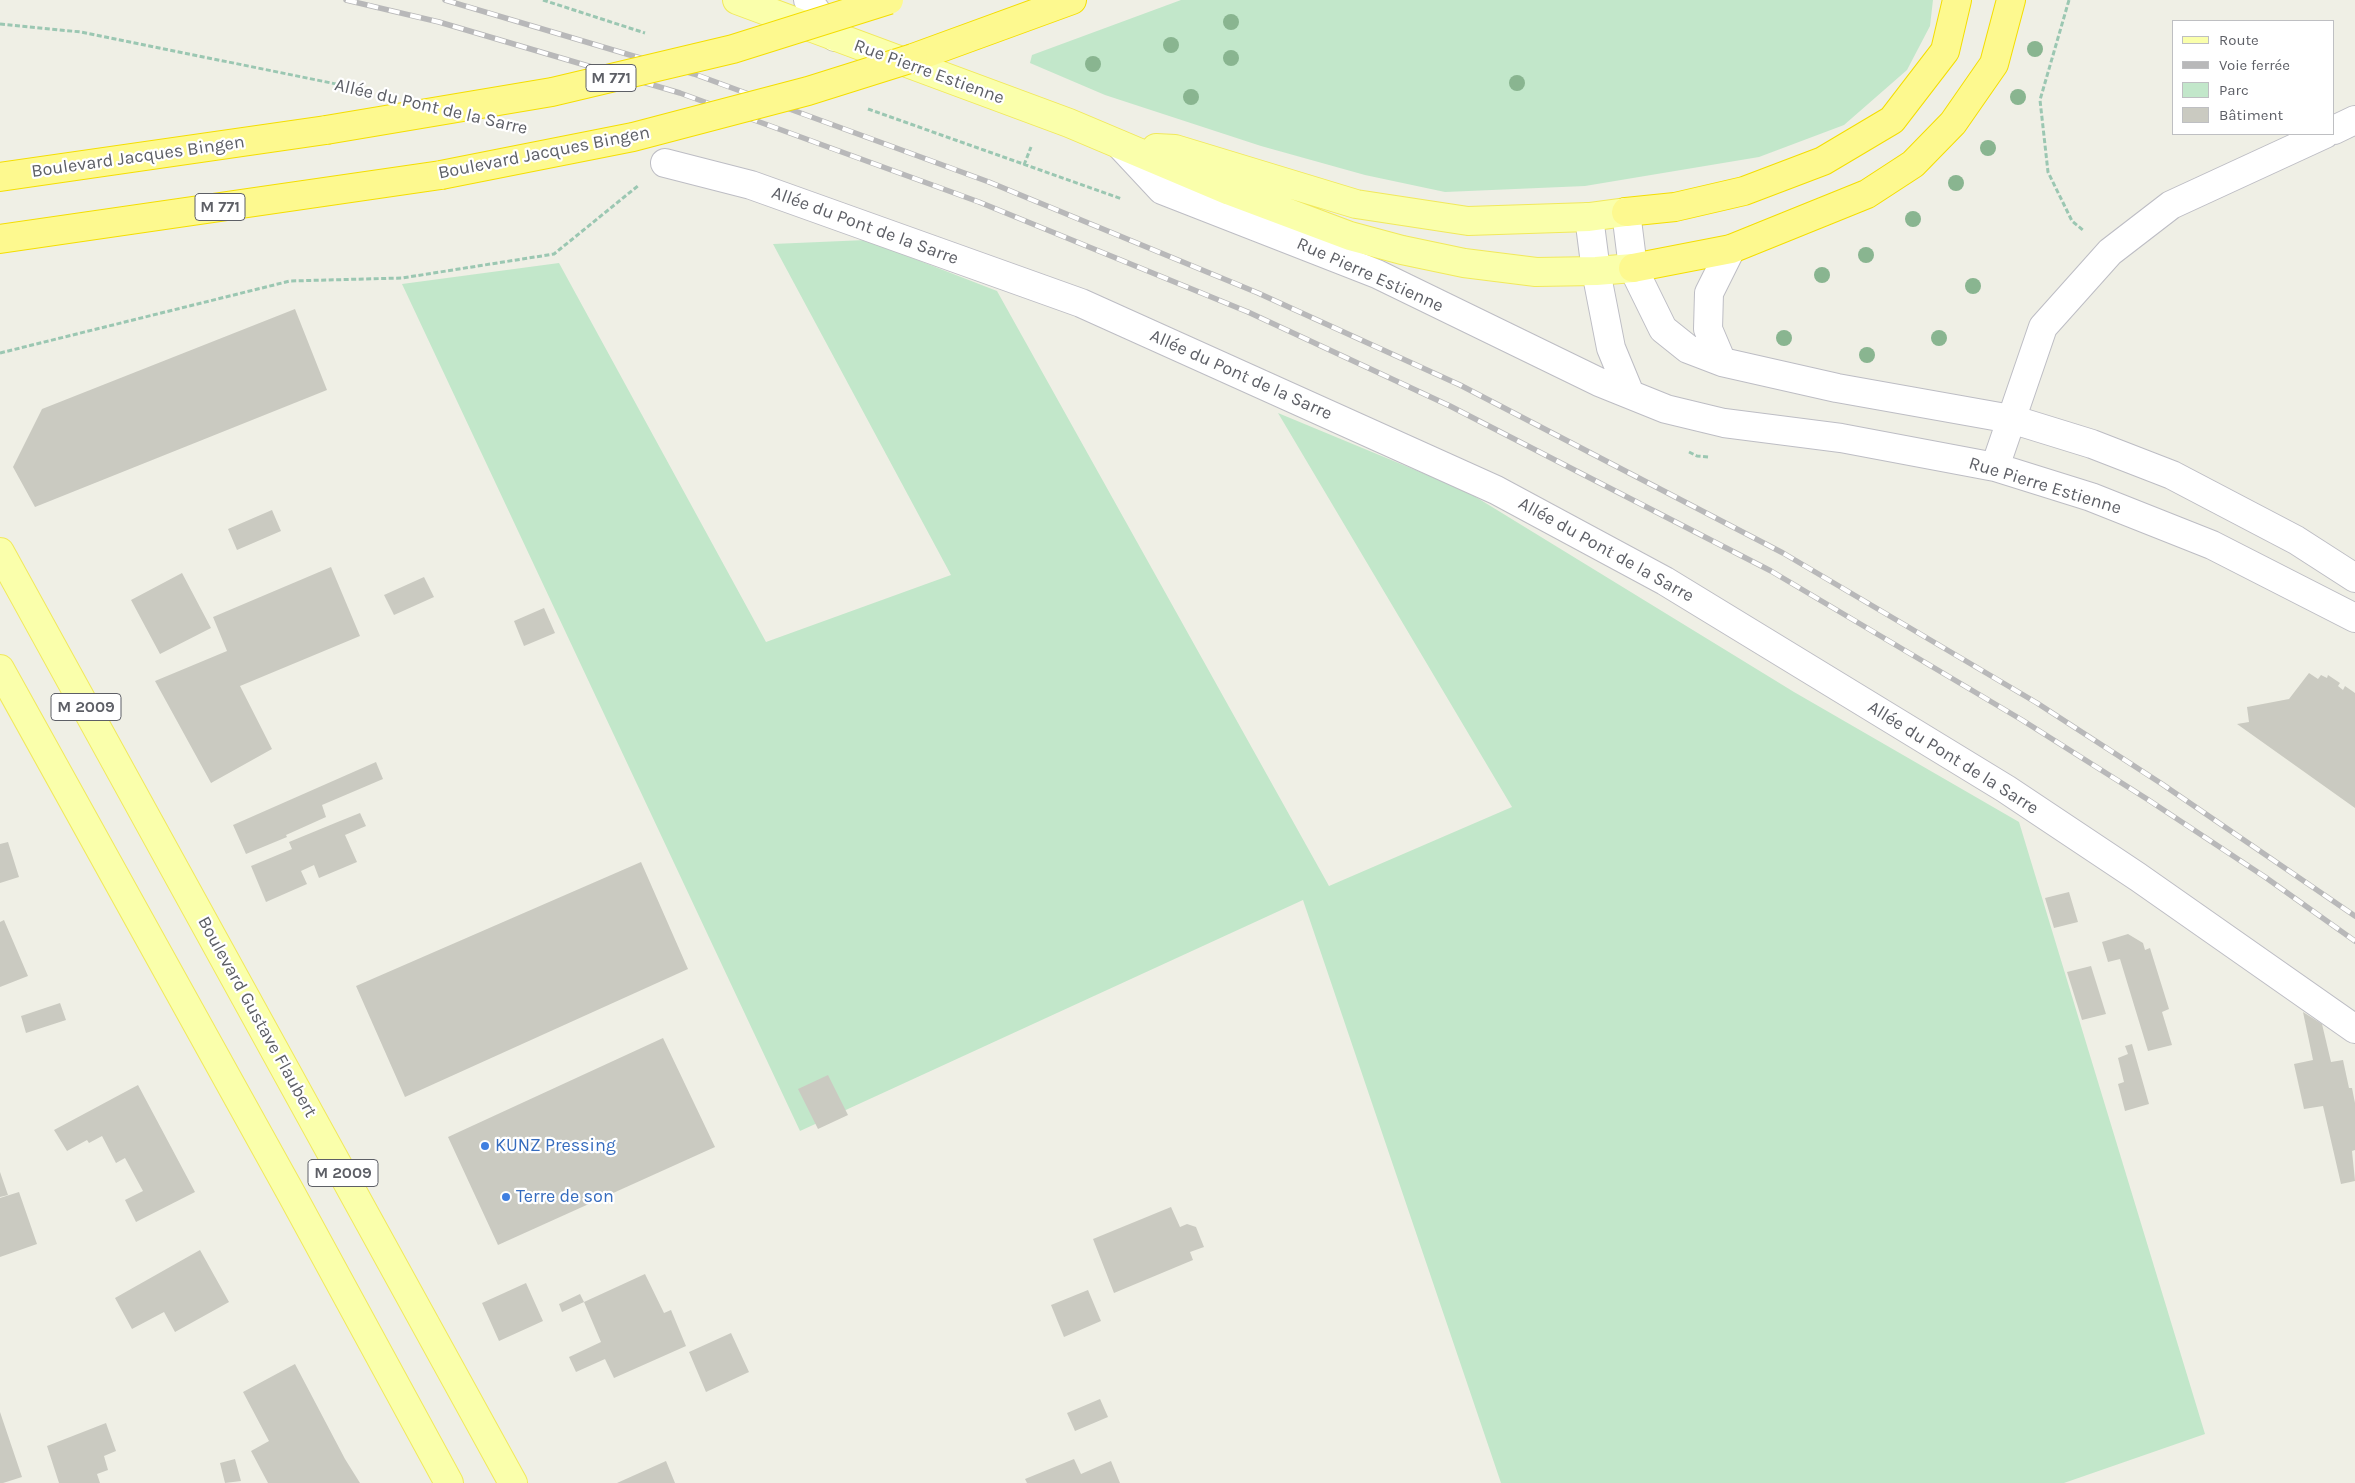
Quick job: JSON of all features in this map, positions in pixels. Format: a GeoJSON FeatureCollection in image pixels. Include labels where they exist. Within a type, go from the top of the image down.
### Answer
{"type":"FeatureCollection","features":[{"type":"Feature","properties":{"kind":"highway","name":"Boulevard Jacques Bingen"},"geometry":{"type":"LineString","coordinates":[[0,177],[326,130],[552,92],[733,49],[890,0]]}},
{"type":"Feature","properties":{"kind":"highway","name":"Boulevard Jacques Bingen"},"geometry":{"type":"LineString","coordinates":[[0,239],[440,175],[633,137],[799,94],[913,58],[1022,20],[1072,0]]}},
{"type":"Feature","properties":{"kind":"highway"},"geometry":{"type":"LineString","coordinates":[[1626,212],[1675,207],[1744,191],[1823,162],[1892,120],[1945,51],[1957,0]]}},
{"type":"Feature","properties":{"kind":"highway"},"geometry":{"type":"LineString","coordinates":[[1633,268],[1731,249],[1867,194],[1913,164],[1953,123],[1994,64],[2011,0]]}},
{"type":"Feature","properties":{"kind":"main road","name":"Rue Pierre Estienne"},"geometry":{"type":"LineString","coordinates":[[737,0],[835,38],[1069,123],[1230,191],[1350,236],[1402,250],[1464,263],[1536,272],[1633,268]]}},
{"type":"Feature","properties":{"kind":"main road","name":"Rue Pierre Estienne"},"geometry":{"type":"LineString","coordinates":[[1120,145],[1175,149],[1356,204],[1468,220],[1589,217],[1626,212]]}},
{"type":"Feature","properties":{"kind":"main road","name":"Boulevard Gustave Flaubert"},"geometry":{"type":"LineString","coordinates":[[0,552],[513,1483]]}},
{"type":"Feature","properties":{"kind":"main road","name":"M 2009"},"geometry":{"type":"LineString","coordinates":[[0,669],[292,1195],[449,1483]]}},
{"type":"Feature","properties":{"kind":"street"},"geometry":{"type":"LineString","coordinates":[[808,0],[835,38]]}},
{"type":"Feature","properties":{"kind":"street"},"geometry":{"type":"LineString","coordinates":[[2335,130],[2355,120]]}},
{"type":"Feature","properties":{"kind":"street"},"geometry":{"type":"LineString","coordinates":[[1995,466],[2043,328],[2110,252],[2171,206],[2260,162],[2322,135]]}},
{"type":"Feature","properties":{"kind":"street","name":"Rue Pierre Estienne"},"geometry":{"type":"LineString","coordinates":[[1120,145],[1162,190],[1377,274],[1599,382],[1666,409],[1724,423],[1841,438],[1995,466],[2091,497],[2212,545],[2355,618]]}},
{"type":"Feature","properties":{"kind":"street","name":"Allée du Pont de la Sarre"},"geometry":{"type":"LineString","coordinates":[[665,164],[751,185],[1080,303],[1496,490],[1665,581],[2006,789],[2138,877],[2355,1029]]}},
{"type":"Feature","properties":{"kind":"street"},"geometry":{"type":"LineString","coordinates":[[1626,212],[1633,268],[1663,329],[1688,349],[1722,362],[1837,388],[2011,419],[2092,444],[2172,475],[2296,540],[2355,578]]}},
{"type":"Feature","properties":{"kind":"street"},"geometry":{"type":"LineString","coordinates":[[1589,217],[1596,271],[1611,348],[1630,394]]}},
{"type":"Feature","properties":{"kind":"street"},"geometry":{"type":"LineString","coordinates":[[1722,362],[1708,329],[1709,293],[1731,249]]}},
{"type":"Feature","properties":{"kind":"path"},"geometry":{"type":"LineString","coordinates":[[2069,0],[2040,100],[2048,172],[2072,220],[2110,252]]}},
{"type":"Feature","properties":{"kind":"path","name":"Allée du Pont de la Sarre"},"geometry":{"type":"LineString","coordinates":[[0,24],[80,32],[362,89]]}},
{"type":"Feature","properties":{"kind":"path"},"geometry":{"type":"LineString","coordinates":[[0,353],[290,281],[402,278],[554,254],[665,164]]}},
{"type":"Feature","properties":{"kind":"green space"},"geometry":{"type":"Polygon","coordinates":[[[1181,0],[1933,0],[1930,26],[1907,70],[1844,125],[1759,157],[1585,186],[1445,192],[1365,175],[1261,146],[1105,95],[1030,63],[1032,55],[1181,0]]]}},
{"type":"Feature","properties":{"kind":"green space"},"geometry":{"type":"Polygon","coordinates":[[[866,240],[997,291],[1329,886],[1512,807],[1278,413],[1466,491],[1794,692],[2019,822],[2205,1434],[2064,1483],[1501,1483],[1303,900],[800,1131],[402,284],[559,263],[766,642],[951,575],[773,244],[866,240]]]}},
{"type":"Feature","properties":{"kind":"building"},"geometry":{"type":"Polygon","coordinates":[[[295,309],[327,390],[35,507],[13,467],[42,409],[295,309]]]}},
{"type":"Feature","properties":{"kind":"building"},"geometry":{"type":"Polygon","coordinates":[[[272,510],[281,531],[237,550],[228,529],[272,510]]]}},
{"type":"Feature","properties":{"kind":"building"},"geometry":{"type":"Polygon","coordinates":[[[331,567],[360,636],[240,686],[272,749],[211,783],[155,681],[227,651],[213,617],[331,567]]]}},
{"type":"Feature","properties":{"kind":"building"},"geometry":{"type":"Polygon","coordinates":[[[182,573],[211,628],[160,654],[131,600],[182,573]]]}},
{"type":"Feature","properties":{"kind":"building"},"geometry":{"type":"Polygon","coordinates":[[[424,577],[434,597],[394,615],[384,595],[424,577]]]}},
{"type":"Feature","properties":{"kind":"building"},"geometry":{"type":"Polygon","coordinates":[[[544,608],[555,633],[524,646],[514,621],[544,608]]]}},
{"type":"Feature","properties":{"kind":"building"},"geometry":{"type":"Polygon","coordinates":[[[2309,673],[2318,679],[2321,675],[2327,678],[2328,675],[2340,683],[2338,686],[2343,690],[2345,686],[2355,693],[2355,808],[2237,724],[2249,722],[2247,707],[2289,699],[2309,673]]]}},
{"type":"Feature","properties":{"kind":"building"},"geometry":{"type":"Polygon","coordinates":[[[376,762],[383,779],[322,805],[326,817],[286,835],[287,837],[246,854],[233,825],[376,762]]]}},
{"type":"Feature","properties":{"kind":"building"},"geometry":{"type":"Polygon","coordinates":[[[360,813],[366,826],[345,835],[357,862],[319,878],[314,865],[301,871],[307,884],[266,902],[251,866],[292,849],[289,842],[360,813]]]}},
{"type":"Feature","properties":{"kind":"building"},"geometry":{"type":"Polygon","coordinates":[[[8,842],[19,877],[0,883],[0,844],[8,842]]]}},
{"type":"Feature","properties":{"kind":"building"},"geometry":{"type":"Polygon","coordinates":[[[641,862],[688,969],[405,1097],[356,986],[641,862]]]}},
{"type":"Feature","properties":{"kind":"building"},"geometry":{"type":"Polygon","coordinates":[[[2069,892],[2078,922],[2054,928],[2045,898],[2069,892]]]}},
{"type":"Feature","properties":{"kind":"building"},"geometry":{"type":"Polygon","coordinates":[[[4,920],[28,976],[0,987],[0,922],[4,920]]]}},
{"type":"Feature","properties":{"kind":"building"},"geometry":{"type":"Polygon","coordinates":[[[2128,934],[2143,943],[2145,950],[2150,948],[2169,1009],[2162,1012],[2172,1045],[2148,1051],[2120,959],[2108,962],[2102,942],[2128,934]]]}},
{"type":"Feature","properties":{"kind":"building"},"geometry":{"type":"Polygon","coordinates":[[[2091,966],[2106,1014],[2082,1020],[2067,972],[2091,966]]]}},
{"type":"Feature","properties":{"kind":"building"},"geometry":{"type":"Polygon","coordinates":[[[60,1003],[66,1020],[26,1033],[21,1016],[60,1003]]]}},
{"type":"Feature","properties":{"kind":"building"},"geometry":{"type":"Polygon","coordinates":[[[2303,1012],[2322,1024],[2331,1062],[2343,1060],[2349,1088],[2352,1088],[2355,1103],[2355,1150],[2352,1151],[2355,1181],[2341,1184],[2323,1106],[2304,1109],[2294,1064],[2313,1060],[2303,1012]]]}},
{"type":"Feature","properties":{"kind":"building"},"geometry":{"type":"Polygon","coordinates":[[[663,1038],[715,1147],[498,1245],[448,1137],[663,1038]]]}},
{"type":"Feature","properties":{"kind":"building"},"geometry":{"type":"Polygon","coordinates":[[[2132,1044],[2149,1104],[2125,1111],[2118,1084],[2124,1082],[2118,1058],[2128,1054],[2125,1046],[2132,1044]]]}},
{"type":"Feature","properties":{"kind":"building"},"geometry":{"type":"Polygon","coordinates":[[[828,1075],[848,1115],[818,1129],[798,1089],[828,1075]]]}},
{"type":"Feature","properties":{"kind":"building"},"geometry":{"type":"Polygon","coordinates":[[[138,1085],[195,1192],[136,1222],[125,1200],[143,1191],[125,1158],[116,1163],[102,1136],[89,1143],[87,1140],[67,1151],[54,1130],[138,1085]]]}},
{"type":"Feature","properties":{"kind":"building"},"geometry":{"type":"Polygon","coordinates":[[[0,1172],[8,1195],[0,1197],[0,1172]]]}},
{"type":"Feature","properties":{"kind":"building"},"geometry":{"type":"Polygon","coordinates":[[[19,1192],[37,1244],[0,1257],[0,1198],[19,1192]]]}},
{"type":"Feature","properties":{"kind":"building"},"geometry":{"type":"Polygon","coordinates":[[[1171,1207],[1180,1227],[1187,1224],[1196,1227],[1204,1247],[1190,1252],[1193,1260],[1114,1293],[1093,1239],[1171,1207]]]}},
{"type":"Feature","properties":{"kind":"building"},"geometry":{"type":"Polygon","coordinates":[[[200,1250],[229,1302],[175,1332],[164,1312],[132,1329],[115,1298],[200,1250]]]}},
{"type":"Feature","properties":{"kind":"building"},"geometry":{"type":"Polygon","coordinates":[[[645,1274],[664,1313],[671,1310],[686,1346],[614,1378],[605,1359],[576,1372],[569,1357],[601,1342],[584,1302],[645,1274]]]}},
{"type":"Feature","properties":{"kind":"building"},"geometry":{"type":"Polygon","coordinates":[[[526,1283],[543,1321],[499,1341],[482,1303],[526,1283]]]}},
{"type":"Feature","properties":{"kind":"building"},"geometry":{"type":"Polygon","coordinates":[[[1088,1290],[1101,1321],[1064,1337],[1051,1305],[1088,1290]]]}},
{"type":"Feature","properties":{"kind":"building"},"geometry":{"type":"Polygon","coordinates":[[[580,1294],[584,1302],[562,1312],[559,1304],[580,1294]]]}},
{"type":"Feature","properties":{"kind":"building"},"geometry":{"type":"Polygon","coordinates":[[[731,1333],[749,1372],[706,1392],[689,1352],[731,1333]]]}},
{"type":"Feature","properties":{"kind":"building"},"geometry":{"type":"Polygon","coordinates":[[[295,1364],[345,1459],[360,1483],[268,1483],[251,1451],[269,1441],[243,1392],[295,1364]]]}},
{"type":"Feature","properties":{"kind":"building"},"geometry":{"type":"Polygon","coordinates":[[[1100,1399],[1108,1417],[1075,1431],[1067,1413],[1100,1399]]]}},
{"type":"Feature","properties":{"kind":"building"},"geometry":{"type":"Polygon","coordinates":[[[0,1412],[22,1477],[3,1483],[0,1483],[0,1412]]]}},
{"type":"Feature","properties":{"kind":"building"},"geometry":{"type":"Polygon","coordinates":[[[106,1423],[116,1451],[104,1456],[108,1470],[97,1474],[100,1483],[59,1483],[47,1446],[106,1423]]]}},
{"type":"Feature","properties":{"kind":"building"},"geometry":{"type":"Polygon","coordinates":[[[235,1459],[241,1481],[225,1483],[220,1463],[235,1459]]]}},
{"type":"Feature","properties":{"kind":"building"},"geometry":{"type":"Polygon","coordinates":[[[1074,1459],[1081,1474],[1111,1461],[1120,1483],[1027,1483],[1025,1479],[1074,1459]]]}},
{"type":"Feature","properties":{"kind":"building"},"geometry":{"type":"Polygon","coordinates":[[[666,1461],[675,1483],[617,1483],[666,1461]]]}},
{"type":"Feature","properties":{"kind":"railway"},"geometry":{"type":"LineString","coordinates":[[346,0],[439,22],[680,93],[979,202],[1248,312],[1450,406],[1771,571],[2022,720],[2147,799],[2265,877],[2355,941]]}},
{"type":"Feature","properties":{"kind":"railway"},"geometry":{"type":"LineString","coordinates":[[445,0],[694,74],[989,182],[1258,293],[1460,385],[1783,553],[2037,703],[2162,784],[2355,916]]}},
{"type":"Feature","properties":{"kind":"place","name":"KUNZ Pressing"},"geometry":{"type":"Point","coordinates":[485,1146]}},
{"type":"Feature","properties":{"kind":"place","name":"Terre de son"},"geometry":{"type":"Point","coordinates":[506,1197]}}]}
